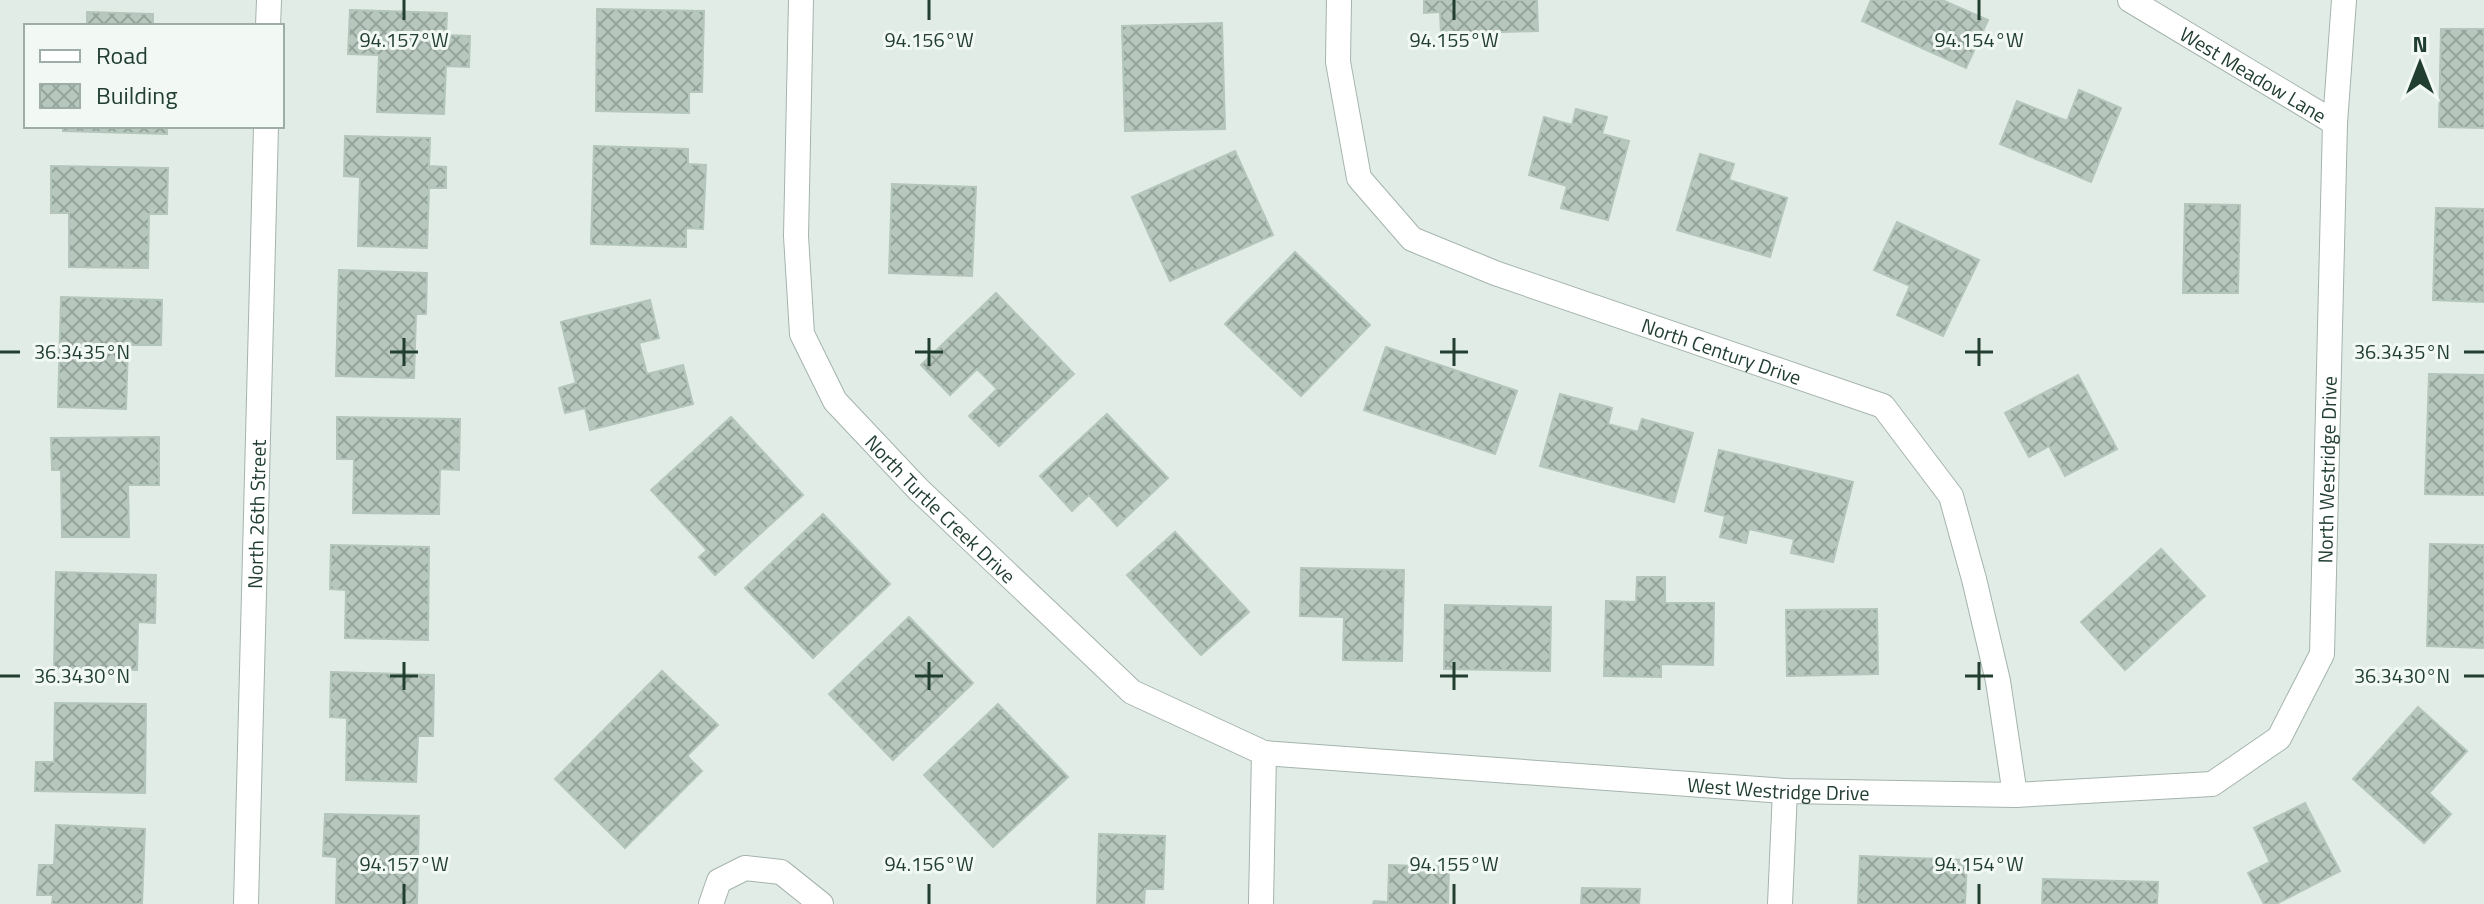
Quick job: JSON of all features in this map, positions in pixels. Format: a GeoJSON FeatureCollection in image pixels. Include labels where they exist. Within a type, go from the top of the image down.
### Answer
{"type":"FeatureCollection","features":[{"type":"Feature","properties":{"kind":"street"},"geometry":{"type":"LineString","coordinates":[[268,24],[269,0]]}},
{"type":"Feature","properties":{"kind":"street","name":"North Turtle Creek Drive"},"geometry":{"type":"LineString","coordinates":[[801,0],[796,236],[802,334],[835,401],[918,489],[1132,692],[1264,753]]}},
{"type":"Feature","properties":{"kind":"street","name":"North Century Drive"},"geometry":{"type":"LineString","coordinates":[[1339,0],[1338,62],[1359,178],[1412,239],[1495,273],[1883,406],[1951,496],[1998,681],[2015,795]]}},
{"type":"Feature","properties":{"kind":"street","name":"West Meadow Lane"},"geometry":{"type":"LineString","coordinates":[[2130,0],[2335,123]]}},
{"type":"Feature","properties":{"kind":"street","name":"North Westridge Drive"},"geometry":{"type":"LineString","coordinates":[[2279,738],[2322,654],[2335,123],[2344,0]]}},
{"type":"Feature","properties":{"kind":"street","name":"North 26th Street"},"geometry":{"type":"LineString","coordinates":[[246,904],[266,128]]}},
{"type":"Feature","properties":{"kind":"street","name":"West Westridge Drive"},"geometry":{"type":"LineString","coordinates":[[1264,753],[1785,791],[2015,795],[2212,784],[2279,738]]}},
{"type":"Feature","properties":{"kind":"street"},"geometry":{"type":"LineString","coordinates":[[1261,904],[1264,753]]}},
{"type":"Feature","properties":{"kind":"street"},"geometry":{"type":"LineString","coordinates":[[1780,904],[1785,791]]}},
{"type":"Feature","properties":{"kind":"street"},"geometry":{"type":"LineString","coordinates":[[711,904],[719,881],[745,868],[781,872],[821,904]]}},
{"type":"Feature","properties":{"kind":"building"},"geometry":{"type":"Polygon","coordinates":[[[1424,0],[1537,0],[1538,31],[1441,34],[1440,12],[1424,13],[1424,0]]]}},
{"type":"Feature","properties":{"kind":"building"},"geometry":{"type":"Polygon","coordinates":[[[1871,0],[1942,0],[1988,20],[1966,68],[1862,21],[1871,0]]]}},
{"type":"Feature","properties":{"kind":"building"},"geometry":{"type":"Polygon","coordinates":[[[597,9],[704,11],[702,92],[689,92],[689,113],[596,111],[597,9]]]}},
{"type":"Feature","properties":{"kind":"building"},"geometry":{"type":"Polygon","coordinates":[[[350,10],[447,13],[446,35],[470,36],[469,67],[446,66],[444,114],[377,112],[379,55],[348,54],[350,10]]]}},
{"type":"Feature","properties":{"kind":"building"},"geometry":{"type":"Polygon","coordinates":[[[87,12],[153,14],[153,24],[87,24],[87,12]]]}},
{"type":"Feature","properties":{"kind":"building"},"geometry":{"type":"Polygon","coordinates":[[[1222,23],[1225,129],[1125,131],[1122,26],[1222,23]]]}},
{"type":"Feature","properties":{"kind":"building"},"geometry":{"type":"Polygon","coordinates":[[[2441,29],[2484,29],[2484,128],[2439,127],[2441,29]]]}},
{"type":"Feature","properties":{"kind":"building"},"geometry":{"type":"Polygon","coordinates":[[[2079,90],[2121,108],[2091,182],[2000,144],[2017,101],[2067,121],[2079,90]]]}},
{"type":"Feature","properties":{"kind":"building"},"geometry":{"type":"Polygon","coordinates":[[[1576,109],[1607,117],[1602,134],[1629,141],[1608,220],[1561,208],[1567,186],[1529,175],[1544,117],[1572,125],[1576,109]]]}},
{"type":"Feature","properties":{"kind":"building"},"geometry":{"type":"Polygon","coordinates":[[[63,128],[167,128],[167,134],[63,131],[63,128]]]}},
{"type":"Feature","properties":{"kind":"building"},"geometry":{"type":"Polygon","coordinates":[[[345,136],[430,138],[429,166],[446,167],[446,188],[429,188],[427,248],[358,246],[360,177],[344,176],[345,136]]]}},
{"type":"Feature","properties":{"kind":"building"},"geometry":{"type":"Polygon","coordinates":[[[594,146],[688,149],[688,164],[706,165],[703,229],[686,228],[686,247],[591,244],[594,146]]]}},
{"type":"Feature","properties":{"kind":"building"},"geometry":{"type":"Polygon","coordinates":[[[1235,151],[1273,235],[1170,281],[1132,197],[1235,151]]]}},
{"type":"Feature","properties":{"kind":"building"},"geometry":{"type":"Polygon","coordinates":[[[1700,154],[1734,164],[1729,180],[1787,198],[1770,257],[1677,230],[1700,154]]]}},
{"type":"Feature","properties":{"kind":"building"},"geometry":{"type":"Polygon","coordinates":[[[51,166],[168,168],[167,214],[149,214],[148,268],[69,267],[69,213],[51,213],[51,166]]]}},
{"type":"Feature","properties":{"kind":"building"},"geometry":{"type":"Polygon","coordinates":[[[892,184],[976,187],[972,276],[889,273],[892,184]]]}},
{"type":"Feature","properties":{"kind":"building"},"geometry":{"type":"Polygon","coordinates":[[[2185,204],[2240,205],[2238,293],[2183,293],[2185,204]]]}},
{"type":"Feature","properties":{"kind":"building"},"geometry":{"type":"Polygon","coordinates":[[[2436,208],[2484,209],[2484,302],[2433,300],[2436,208]]]}},
{"type":"Feature","properties":{"kind":"building"},"geometry":{"type":"Polygon","coordinates":[[[1897,222],[1979,260],[1943,336],[1897,315],[1910,286],[1874,270],[1897,222]]]}},
{"type":"Feature","properties":{"kind":"building"},"geometry":{"type":"Polygon","coordinates":[[[1295,252],[1370,325],[1301,396],[1225,324],[1295,252]]]}},
{"type":"Feature","properties":{"kind":"building"},"geometry":{"type":"Polygon","coordinates":[[[339,270],[427,273],[426,314],[416,314],[414,378],[336,376],[339,270]]]}},
{"type":"Feature","properties":{"kind":"building"},"geometry":{"type":"Polygon","coordinates":[[[996,293],[1074,374],[999,446],[969,416],[997,389],[977,369],[950,395],[921,365],[996,293]]]}},
{"type":"Feature","properties":{"kind":"building"},"geometry":{"type":"Polygon","coordinates":[[[61,297],[162,300],[161,345],[128,345],[126,409],[58,407],[61,297]]]}},
{"type":"Feature","properties":{"kind":"building"},"geometry":{"type":"Polygon","coordinates":[[[650,300],[659,338],[639,343],[647,374],[683,365],[693,404],[590,430],[585,408],[565,413],[559,388],[576,383],[561,322],[650,300]]]}},
{"type":"Feature","properties":{"kind":"building"},"geometry":{"type":"Polygon","coordinates":[[[1386,347],[1517,391],[1495,454],[1364,410],[1386,347]]]}},
{"type":"Feature","properties":{"kind":"building"},"geometry":{"type":"Polygon","coordinates":[[[2429,374],[2484,375],[2484,495],[2425,494],[2429,374]]]}},
{"type":"Feature","properties":{"kind":"building"},"geometry":{"type":"Polygon","coordinates":[[[2078,375],[2117,449],[2065,476],[2049,446],[2029,457],[2005,413],[2078,375]]]}},
{"type":"Feature","properties":{"kind":"building"},"geometry":{"type":"Polygon","coordinates":[[[1560,394],[1612,408],[1608,424],[1638,432],[1642,419],[1693,433],[1674,502],[1540,466],[1560,394]]]}},
{"type":"Feature","properties":{"kind":"building"},"geometry":{"type":"Polygon","coordinates":[[[1107,414],[1168,478],[1117,526],[1089,495],[1072,511],[1040,476],[1107,414]]]}},
{"type":"Feature","properties":{"kind":"building"},"geometry":{"type":"Polygon","coordinates":[[[337,417],[460,419],[459,470],[440,469],[439,514],[353,513],[354,459],[337,459],[337,417]]]}},
{"type":"Feature","properties":{"kind":"building"},"geometry":{"type":"Polygon","coordinates":[[[731,417],[803,495],[715,575],[699,557],[707,550],[651,490],[731,417]]]}},
{"type":"Feature","properties":{"kind":"building"},"geometry":{"type":"Polygon","coordinates":[[[159,437],[159,485],[128,485],[129,537],[62,537],[61,470],[52,470],[51,438],[159,437]]]}},
{"type":"Feature","properties":{"kind":"building"},"geometry":{"type":"Polygon","coordinates":[[[1719,450],[1853,482],[1833,562],[1791,553],[1794,539],[1749,529],[1746,543],[1720,537],[1725,516],[1705,511],[1719,450]]]}},
{"type":"Feature","properties":{"kind":"building"},"geometry":{"type":"Polygon","coordinates":[[[823,514],[890,584],[813,658],[745,588],[823,514]]]}},
{"type":"Feature","properties":{"kind":"building"},"geometry":{"type":"Polygon","coordinates":[[[1175,532],[1249,612],[1201,655],[1127,575],[1175,532]]]}},
{"type":"Feature","properties":{"kind":"building"},"geometry":{"type":"Polygon","coordinates":[[[2430,544],[2484,545],[2484,648],[2427,646],[2430,544]]]}},
{"type":"Feature","properties":{"kind":"building"},"geometry":{"type":"Polygon","coordinates":[[[331,545],[429,547],[428,640],[345,638],[346,590],[330,589],[331,545]]]}},
{"type":"Feature","properties":{"kind":"building"},"geometry":{"type":"Polygon","coordinates":[[[2161,549],[2205,596],[2125,670],[2081,622],[2161,549]]]}},
{"type":"Feature","properties":{"kind":"building"},"geometry":{"type":"Polygon","coordinates":[[[1301,568],[1404,570],[1402,661],[1343,660],[1344,617],[1300,616],[1301,568]]]}},
{"type":"Feature","properties":{"kind":"building"},"geometry":{"type":"Polygon","coordinates":[[[56,572],[156,575],[155,623],[138,622],[137,670],[54,668],[56,572]]]}},
{"type":"Feature","properties":{"kind":"building"},"geometry":{"type":"Polygon","coordinates":[[[1637,577],[1665,577],[1665,603],[1714,603],[1713,665],[1661,664],[1661,677],[1604,676],[1606,601],[1636,602],[1637,577]]]}},
{"type":"Feature","properties":{"kind":"building"},"geometry":{"type":"Polygon","coordinates":[[[1445,605],[1551,607],[1550,671],[1444,669],[1445,605]]]}},
{"type":"Feature","properties":{"kind":"building"},"geometry":{"type":"Polygon","coordinates":[[[1877,609],[1878,674],[1787,676],[1786,610],[1877,609]]]}},
{"type":"Feature","properties":{"kind":"building"},"geometry":{"type":"Polygon","coordinates":[[[909,617],[973,683],[893,760],[829,694],[909,617]]]}},
{"type":"Feature","properties":{"kind":"building"},"geometry":{"type":"Polygon","coordinates":[[[662,671],[718,725],[687,756],[702,771],[625,848],[555,779],[662,671]]]}},
{"type":"Feature","properties":{"kind":"building"},"geometry":{"type":"Polygon","coordinates":[[[331,672],[434,675],[433,736],[418,736],[416,782],[346,780],[347,718],[330,717],[331,672]]]}},
{"type":"Feature","properties":{"kind":"building"},"geometry":{"type":"Polygon","coordinates":[[[55,703],[146,704],[145,793],[35,791],[36,762],[54,762],[55,703]]]}},
{"type":"Feature","properties":{"kind":"building"},"geometry":{"type":"Polygon","coordinates":[[[998,704],[1068,777],[993,847],[924,775],[998,704]]]}},
{"type":"Feature","properties":{"kind":"building"},"geometry":{"type":"Polygon","coordinates":[[[2418,707],[2467,751],[2429,793],[2451,814],[2424,843],[2353,779],[2418,707]]]}},
{"type":"Feature","properties":{"kind":"building"},"geometry":{"type":"Polygon","coordinates":[[[2305,803],[2340,871],[2276,904],[2264,904],[2248,873],[2270,862],[2254,828],[2305,803]]]}},
{"type":"Feature","properties":{"kind":"building"},"geometry":{"type":"Polygon","coordinates":[[[325,814],[419,816],[417,904],[336,904],[337,857],[323,856],[325,814]]]}},
{"type":"Feature","properties":{"kind":"building"},"geometry":{"type":"Polygon","coordinates":[[[56,825],[145,829],[142,904],[52,904],[53,895],[37,895],[39,865],[54,865],[56,825]]]}},
{"type":"Feature","properties":{"kind":"building"},"geometry":{"type":"Polygon","coordinates":[[[1099,834],[1165,836],[1163,889],[1145,889],[1144,904],[1097,904],[1099,834]]]}},
{"type":"Feature","properties":{"kind":"building"},"geometry":{"type":"Polygon","coordinates":[[[1860,856],[1967,860],[1965,904],[1858,904],[1860,856]]]}},
{"type":"Feature","properties":{"kind":"building"},"geometry":{"type":"Polygon","coordinates":[[[1389,865],[1449,867],[1448,904],[1373,904],[1374,901],[1388,902],[1389,865]]]}},
{"type":"Feature","properties":{"kind":"building"},"geometry":{"type":"Polygon","coordinates":[[[2043,879],[2158,882],[2157,904],[2042,904],[2043,879]]]}},
{"type":"Feature","properties":{"kind":"building"},"geometry":{"type":"Polygon","coordinates":[[[1582,888],[1640,889],[1639,904],[1581,904],[1582,888]]]}}]}
